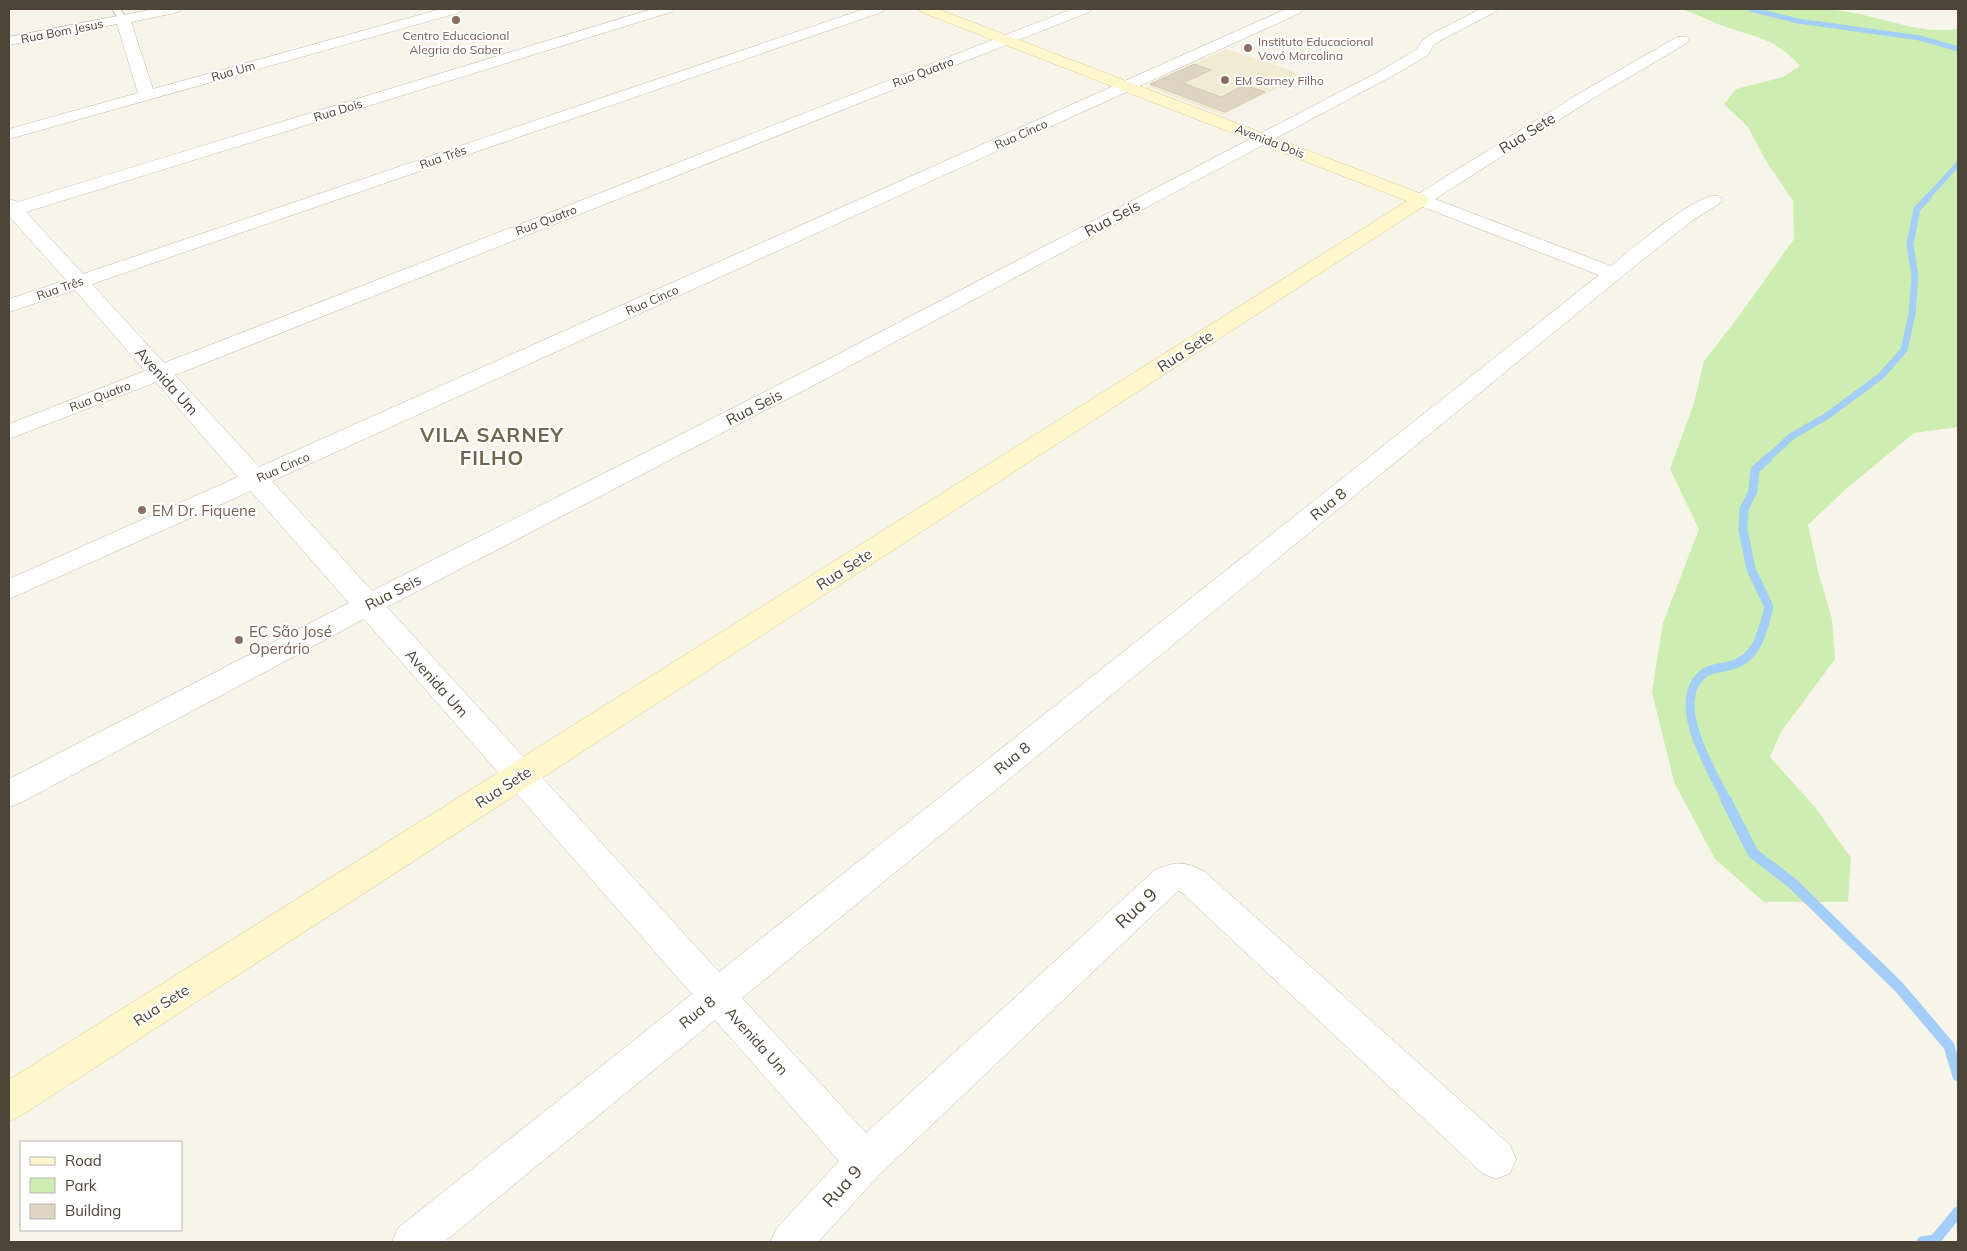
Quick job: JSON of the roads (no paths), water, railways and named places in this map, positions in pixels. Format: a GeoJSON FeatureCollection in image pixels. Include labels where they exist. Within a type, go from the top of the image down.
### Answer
{"type":"FeatureCollection","features":[{"type":"Feature","properties":{"kind":"street","name":"Rua Bom Jesus"},"geometry":{"type":"LineString","coordinates":[[9,41],[120,14],[174,9]]}},
{"type":"Feature","properties":{"kind":"street","name":"Rua Um"},"geometry":{"type":"LineString","coordinates":[[9,134],[456,9]]}},
{"type":"Feature","properties":{"kind":"street","name":"Rua Dois"},"geometry":{"type":"LineString","coordinates":[[10,208],[666,9]]}},
{"type":"Feature","properties":{"kind":"street","name":"Rua Três"},"geometry":{"type":"LineString","coordinates":[[9,306],[877,9]]}},
{"type":"Feature","properties":{"kind":"street","name":"Avenida Dois"},"geometry":{"type":"LineString","coordinates":[[926,9],[1613,274]]}},
{"type":"Feature","properties":{"kind":"street","name":"Rua Quatro"},"geometry":{"type":"LineString","coordinates":[[9,432],[1084,9]]}},
{"type":"Feature","properties":{"kind":"street","name":"Rua Seis"},"geometry":{"type":"LineString","coordinates":[[9,794],[808,379],[1406,63],[1422,52],[1430,42],[1490,9]]}},
{"type":"Feature","properties":{"kind":"street","name":"Rua Cinco"},"geometry":{"type":"LineString","coordinates":[[9,590],[1295,10]]}},
{"type":"Feature","properties":{"kind":"street"},"geometry":{"type":"LineString","coordinates":[[120,14],[147,95]]}},
{"type":"Feature","properties":{"kind":"street","name":"Rua Sete"},"geometry":{"type":"LineString","coordinates":[[9,1102],[1421,200],[1586,96],[1682,40]]}},
{"type":"Feature","properties":{"kind":"street","name":"Rua 8"},"geometry":{"type":"LineString","coordinates":[[412,1242],[1613,274],[1691,213],[1713,200]]}},
{"type":"Feature","properties":{"kind":"street","name":"Avenida Um"},"geometry":{"type":"LineString","coordinates":[[10,208],[865,1161]]}},
{"type":"Feature","properties":{"kind":"street","name":"Rua 9"},"geometry":{"type":"LineString","coordinates":[[791,1242],[865,1161],[1167,880],[1176,876],[1184,877],[1193,882],[1496,1159]]}},
{"type":"Feature","properties":{"kind":"waterway"},"geometry":{"type":"LineString","coordinates":[[1750,9],[1798,21],[1920,38],[1958,49]]}},
{"type":"Feature","properties":{"kind":"waterway"},"geometry":{"type":"LineString","coordinates":[[1926,199],[1958,164]]}},
{"type":"Feature","properties":{"kind":"waterway"},"geometry":{"type":"LineString","coordinates":[[1767,459],[1792,436],[1827,416],[1881,376],[1904,350],[1912,314],[1915,276],[1910,244],[1917,209],[1928,197]]}},
{"type":"Feature","properties":{"kind":"waterway"},"geometry":{"type":"LineString","coordinates":[[1727,801],[1703,754],[1696,735],[1691,717],[1690,699],[1695,684],[1706,672],[1743,660],[1755,648],[1762,632],[1769,607],[1751,569],[1743,530],[1744,509],[1753,491],[1755,470],[1768,458]]}},
{"type":"Feature","properties":{"kind":"waterway"},"geometry":{"type":"LineString","coordinates":[[1726,800],[1753,853],[1792,883],[1899,987],[1949,1046],[1958,1076]]}},
{"type":"Feature","properties":{"kind":"waterway"},"geometry":{"type":"LineString","coordinates":[[1922,1242],[1935,1240],[1958,1212]]}},
{"type":"Feature","properties":{"kind":"place","name":"Centro Educacional Alegria do Saber"},"geometry":{"type":"Point","coordinates":[456,20]}},
{"type":"Feature","properties":{"kind":"place","name":"Instituto Educacional Vovó Marcolina"},"geometry":{"type":"Point","coordinates":[1248,48]}},
{"type":"Feature","properties":{"kind":"place","name":"EM Sarney Filho"},"geometry":{"type":"Point","coordinates":[1225,80]}},
{"type":"Feature","properties":{"kind":"place","name":"EM Dr. Fiquene"},"geometry":{"type":"Point","coordinates":[142,510]}},
{"type":"Feature","properties":{"kind":"place","name":"EC São José Operário"},"geometry":{"type":"Point","coordinates":[239,640]}},
{"type":"Feature","properties":{"kind":"district","name":"VILA SARNEY FILHO"},"geometry":{"type":"Point","coordinates":[492,446]}}]}
